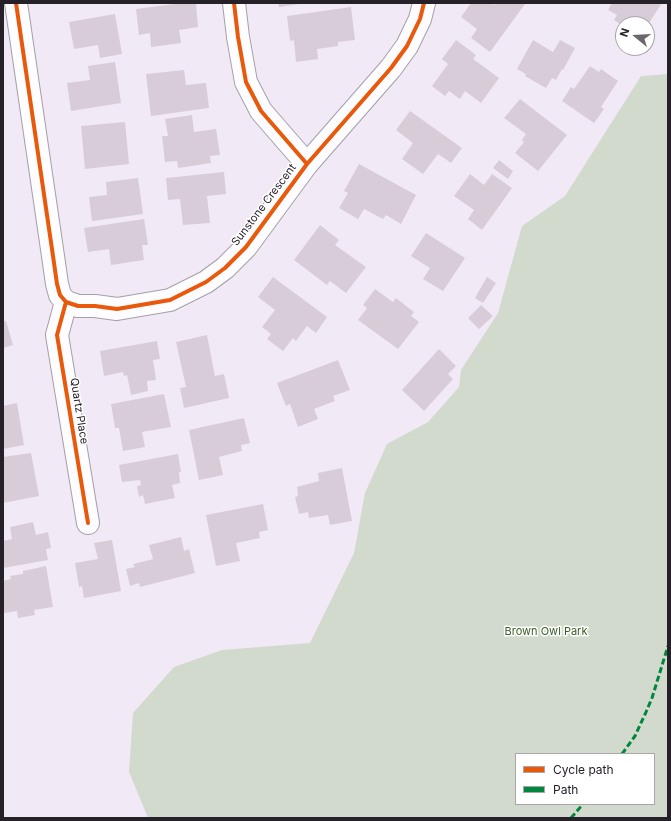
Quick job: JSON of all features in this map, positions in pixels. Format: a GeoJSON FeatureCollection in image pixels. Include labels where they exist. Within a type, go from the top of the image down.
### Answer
{"type":"FeatureCollection","features":[{"type":"Feature","properties":{"kind":"street"},"geometry":{"type":"LineString","coordinates":[[16,3],[56,284],[60,295],[66,302]]}},
{"type":"Feature","properties":{"kind":"street"},"geometry":{"type":"LineString","coordinates":[[234,3],[246,82],[261,112],[307,164]]}},
{"type":"Feature","properties":{"kind":"street","name":"Sunstone Crescent"},"geometry":{"type":"LineString","coordinates":[[66,302],[78,306],[95,306],[117,309],[170,300],[206,282],[225,268],[246,247],[307,164],[391,68],[407,46],[420,19],[424,3]]}},
{"type":"Feature","properties":{"kind":"street","name":"Quartz Place"},"geometry":{"type":"LineString","coordinates":[[66,302],[57,335],[88,523]]}},
{"type":"Feature","properties":{"kind":"green space","name":"Brown Owl Park"},"geometry":{"type":"Polygon","coordinates":[[[668,74],[668,818],[148,818],[129,772],[133,713],[174,667],[222,650],[310,643],[354,553],[365,493],[387,444],[428,422],[459,387],[461,370],[498,313],[522,226],[565,196],[641,76],[668,74]]]}},
{"type":"Feature","properties":{"kind":"building"},"geometry":{"type":"Polygon","coordinates":[[[182,3],[196,3],[198,27],[179,30],[181,43],[151,47],[150,33],[139,35],[136,9],[182,3]]]}},
{"type":"Feature","properties":{"kind":"building"},"geometry":{"type":"Polygon","coordinates":[[[278,3],[299,3],[299,4],[279,7],[278,3]]]}},
{"type":"Feature","properties":{"kind":"building"},"geometry":{"type":"Polygon","coordinates":[[[471,3],[492,3],[494,5],[496,3],[525,4],[490,52],[471,38],[477,29],[461,17],[471,3]]]}},
{"type":"Feature","properties":{"kind":"building"},"geometry":{"type":"Polygon","coordinates":[[[612,3],[662,3],[654,16],[616,16],[608,10],[612,3]]]}},
{"type":"Feature","properties":{"kind":"building"},"geometry":{"type":"Polygon","coordinates":[[[351,7],[355,40],[338,42],[338,46],[317,49],[318,59],[296,62],[294,40],[290,41],[287,16],[351,7]]]}},
{"type":"Feature","properties":{"kind":"building"},"geometry":{"type":"Polygon","coordinates":[[[115,14],[122,54],[100,58],[98,45],[74,49],[69,22],[115,14]]]}},
{"type":"Feature","properties":{"kind":"building"},"geometry":{"type":"Polygon","coordinates":[[[456,40],[476,55],[473,59],[499,78],[481,103],[465,91],[460,99],[449,91],[445,96],[432,86],[448,64],[442,59],[456,40]]]}},
{"type":"Feature","properties":{"kind":"building"},"geometry":{"type":"Polygon","coordinates":[[[533,40],[553,52],[560,40],[575,48],[556,80],[552,78],[546,88],[525,76],[526,74],[517,69],[533,40]]]}},
{"type":"Feature","properties":{"kind":"building"},"geometry":{"type":"Polygon","coordinates":[[[115,62],[121,103],[71,111],[67,83],[90,80],[88,66],[115,62]]]}},
{"type":"Feature","properties":{"kind":"building"},"geometry":{"type":"Polygon","coordinates":[[[590,66],[599,72],[601,69],[618,81],[601,107],[604,109],[594,123],[562,101],[571,87],[574,89],[590,66]]]}},
{"type":"Feature","properties":{"kind":"building"},"geometry":{"type":"Polygon","coordinates":[[[184,70],[186,85],[206,83],[209,108],[151,116],[146,74],[184,70]]]}},
{"type":"Feature","properties":{"kind":"building"},"geometry":{"type":"Polygon","coordinates":[[[520,99],[567,135],[538,171],[515,153],[524,142],[522,140],[526,134],[504,118],[520,99]]]}},
{"type":"Feature","properties":{"kind":"building"},"geometry":{"type":"Polygon","coordinates":[[[410,111],[462,148],[451,163],[438,154],[423,174],[402,159],[413,143],[396,130],[410,111]]]}},
{"type":"Feature","properties":{"kind":"building"},"geometry":{"type":"Polygon","coordinates":[[[192,115],[194,132],[216,129],[220,155],[210,156],[211,163],[178,168],[177,161],[165,162],[162,136],[168,136],[165,119],[192,115]]]}},
{"type":"Feature","properties":{"kind":"building"},"geometry":{"type":"Polygon","coordinates":[[[125,122],[129,164],[85,169],[81,126],[125,122]]]}},
{"type":"Feature","properties":{"kind":"building"},"geometry":{"type":"Polygon","coordinates":[[[499,160],[513,171],[508,179],[493,168],[499,160]]]}},
{"type":"Feature","properties":{"kind":"building"},"geometry":{"type":"Polygon","coordinates":[[[359,164],[416,195],[401,224],[386,215],[383,219],[364,209],[358,219],[339,208],[348,193],[344,191],[359,164]]]}},
{"type":"Feature","properties":{"kind":"building"},"geometry":{"type":"Polygon","coordinates":[[[224,172],[226,194],[207,196],[210,223],[183,225],[180,199],[168,200],[166,178],[224,172]]]}},
{"type":"Feature","properties":{"kind":"building"},"geometry":{"type":"Polygon","coordinates":[[[470,174],[484,185],[492,174],[512,188],[482,230],[468,219],[474,210],[454,196],[470,174]]]}},
{"type":"Feature","properties":{"kind":"building"},"geometry":{"type":"Polygon","coordinates":[[[138,178],[143,214],[92,221],[89,197],[107,195],[106,182],[138,178]]]}},
{"type":"Feature","properties":{"kind":"building"},"geometry":{"type":"Polygon","coordinates":[[[144,219],[148,245],[142,245],[144,260],[111,265],[109,249],[88,252],[84,228],[144,219]]]}},
{"type":"Feature","properties":{"kind":"building"},"geometry":{"type":"Polygon","coordinates":[[[320,225],[339,240],[335,245],[366,267],[346,293],[330,281],[327,285],[294,260],[320,225]]]}},
{"type":"Feature","properties":{"kind":"building"},"geometry":{"type":"Polygon","coordinates":[[[426,233],[465,258],[443,291],[423,279],[430,268],[411,256],[426,233]]]}},
{"type":"Feature","properties":{"kind":"building"},"geometry":{"type":"Polygon","coordinates":[[[273,277],[327,317],[316,333],[307,326],[296,341],[293,338],[283,351],[267,339],[271,334],[262,327],[275,310],[258,297],[273,277]]]}},
{"type":"Feature","properties":{"kind":"building"},"geometry":{"type":"Polygon","coordinates":[[[487,277],[496,283],[483,303],[475,298],[487,277]]]}},
{"type":"Feature","properties":{"kind":"building"},"geometry":{"type":"Polygon","coordinates":[[[375,289],[393,302],[396,298],[414,312],[411,316],[419,322],[398,349],[358,320],[367,308],[363,305],[375,289]]]}},
{"type":"Feature","properties":{"kind":"building"},"geometry":{"type":"Polygon","coordinates":[[[481,305],[493,316],[479,329],[468,318],[481,305]]]}},
{"type":"Feature","properties":{"kind":"building"},"geometry":{"type":"Polygon","coordinates":[[[3,321],[6,321],[13,345],[3,348],[3,321]]]}},
{"type":"Feature","properties":{"kind":"building"},"geometry":{"type":"Polygon","coordinates":[[[207,335],[215,376],[224,374],[229,398],[184,408],[180,388],[186,387],[176,342],[207,335]]]}},
{"type":"Feature","properties":{"kind":"building"},"geometry":{"type":"Polygon","coordinates":[[[157,341],[160,359],[153,360],[156,380],[147,381],[148,391],[131,395],[127,375],[124,376],[123,372],[104,376],[100,351],[157,341]]]}},
{"type":"Feature","properties":{"kind":"building"},"geometry":{"type":"Polygon","coordinates":[[[439,349],[456,366],[448,374],[453,379],[424,411],[402,390],[439,349]]]}},
{"type":"Feature","properties":{"kind":"building"},"geometry":{"type":"Polygon","coordinates":[[[338,360],[350,390],[333,396],[335,401],[314,409],[318,419],[298,427],[290,404],[286,406],[277,383],[338,360]]]}},
{"type":"Feature","properties":{"kind":"building"},"geometry":{"type":"Polygon","coordinates":[[[164,394],[171,427],[142,432],[145,447],[123,451],[119,428],[115,428],[111,404],[164,394]]]}},
{"type":"Feature","properties":{"kind":"building"},"geometry":{"type":"Polygon","coordinates":[[[17,403],[24,445],[3,449],[3,406],[17,403]]]}},
{"type":"Feature","properties":{"kind":"building"},"geometry":{"type":"Polygon","coordinates":[[[244,418],[250,443],[241,445],[242,451],[219,457],[223,475],[199,480],[189,430],[244,418]]]}},
{"type":"Feature","properties":{"kind":"building"},"geometry":{"type":"Polygon","coordinates":[[[31,453],[39,496],[3,503],[3,457],[31,453]]]}},
{"type":"Feature","properties":{"kind":"building"},"geometry":{"type":"Polygon","coordinates":[[[178,454],[181,472],[179,472],[180,483],[172,485],[175,498],[145,504],[143,495],[139,497],[137,486],[141,485],[140,480],[122,482],[119,465],[178,454]]]}},
{"type":"Feature","properties":{"kind":"building"},"geometry":{"type":"Polygon","coordinates":[[[342,468],[352,521],[330,525],[328,515],[309,518],[308,512],[299,514],[295,497],[298,496],[297,487],[319,481],[318,473],[342,468]]]}},
{"type":"Feature","properties":{"kind":"building"},"geometry":{"type":"Polygon","coordinates":[[[263,504],[268,530],[259,532],[260,538],[236,543],[240,561],[216,566],[206,515],[263,504]]]}},
{"type":"Feature","properties":{"kind":"building"},"geometry":{"type":"Polygon","coordinates":[[[33,522],[36,535],[48,532],[51,548],[46,549],[48,560],[3,568],[3,541],[12,539],[10,527],[33,522]]]}},
{"type":"Feature","properties":{"kind":"building"},"geometry":{"type":"Polygon","coordinates":[[[181,537],[184,551],[189,549],[195,573],[140,587],[139,583],[130,586],[126,569],[135,567],[133,564],[153,559],[149,545],[181,537]]]}},
{"type":"Feature","properties":{"kind":"building"},"geometry":{"type":"Polygon","coordinates":[[[112,540],[121,591],[84,598],[82,586],[79,587],[75,563],[98,559],[94,543],[112,540]]]}},
{"type":"Feature","properties":{"kind":"building"},"geometry":{"type":"Polygon","coordinates":[[[46,566],[53,607],[34,610],[35,615],[18,618],[17,611],[4,613],[3,581],[11,579],[10,576],[23,574],[23,571],[46,566]]]}},
{"type":"Feature","properties":{"kind":"marked path"},"geometry":{"type":"LineString","coordinates":[[623,753],[635,736],[652,698],[668,646]]}},
{"type":"Feature","properties":{"kind":"marked path"},"geometry":{"type":"LineString","coordinates":[[571,818],[582,805]]}},
{"type":"Feature","properties":{"kind":"cycle path"},"geometry":{"type":"LineString","coordinates":[[16,3],[57,284],[60,295],[66,302],[78,306],[95,306],[117,309],[170,300],[206,282],[225,268],[246,247],[307,164],[391,68],[407,46],[420,19],[424,3]]}},
{"type":"Feature","properties":{"kind":"cycle path"},"geometry":{"type":"LineString","coordinates":[[234,3],[246,82],[261,111],[307,164]]}},
{"type":"Feature","properties":{"kind":"cycle path"},"geometry":{"type":"LineString","coordinates":[[66,302],[57,335],[88,523]]}}]}
